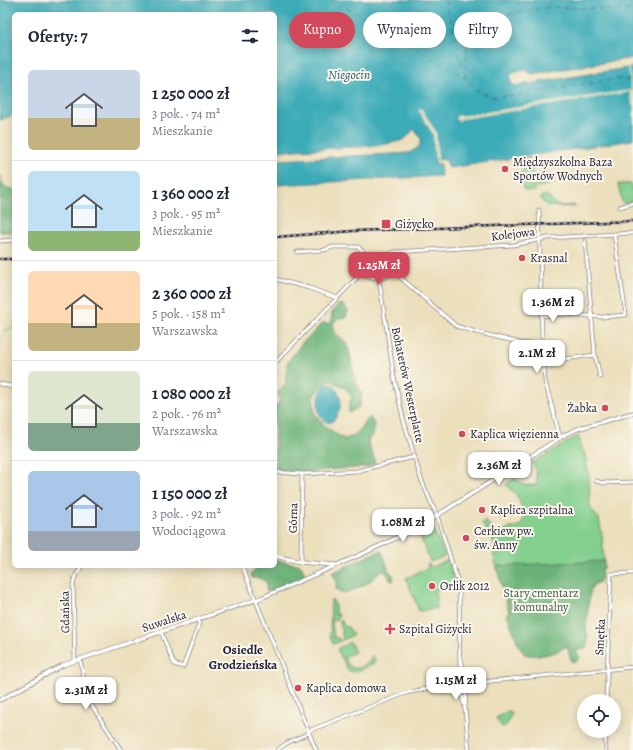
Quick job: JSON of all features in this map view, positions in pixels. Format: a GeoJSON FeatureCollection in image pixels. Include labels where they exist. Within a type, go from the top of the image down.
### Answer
{"type":"FeatureCollection","features":[{"type":"Feature","properties":{"kind":"street"},"geometry":{"type":"LineString","coordinates":[[620,207],[633,203]]}},
{"type":"Feature","properties":{"kind":"street"},"geometry":{"type":"LineString","coordinates":[[539,210],[542,346],[545,380],[560,437]]}},
{"type":"Feature","properties":{"kind":"street"},"geometry":{"type":"LineString","coordinates":[[541,316],[564,314],[606,317],[626,315],[614,234]]}},
{"type":"Feature","properties":{"kind":"street","name":"Kolejowa"},"geometry":{"type":"LineString","coordinates":[[394,252],[512,245],[540,239],[633,234]]}},
{"type":"Feature","properties":{"kind":"street"},"geometry":{"type":"LineString","coordinates":[[0,240],[12,240]]}},
{"type":"Feature","properties":{"kind":"street"},"geometry":{"type":"LineString","coordinates":[[585,240],[595,355],[600,377]]}},
{"type":"Feature","properties":{"kind":"street"},"geometry":{"type":"LineString","coordinates":[[297,252],[324,250],[333,247],[358,247],[372,263]]}},
{"type":"Feature","properties":{"kind":"street"},"geometry":{"type":"LineString","coordinates":[[279,359],[362,272],[372,263],[394,252],[398,258],[393,271],[385,278],[371,278],[362,272]]}},
{"type":"Feature","properties":{"kind":"street"},"geometry":{"type":"LineString","coordinates":[[393,271],[456,326],[521,343],[542,346]]}},
{"type":"Feature","properties":{"kind":"street","name":"Bohaterów Westerplatte"},"geometry":{"type":"LineString","coordinates":[[379,279],[394,377],[403,418],[425,491],[437,516],[459,585],[461,658]]}},
{"type":"Feature","properties":{"kind":"street"},"geometry":{"type":"LineString","coordinates":[[277,280],[309,288],[337,298]]}},
{"type":"Feature","properties":{"kind":"street"},"geometry":{"type":"LineString","coordinates":[[544,362],[595,355]]}},
{"type":"Feature","properties":{"kind":"street"},"geometry":{"type":"LineString","coordinates":[[0,384],[12,386]]}},
{"type":"Feature","properties":{"kind":"street","name":"Suwalska"},"geometry":{"type":"LineString","coordinates":[[0,700],[56,668],[75,660],[256,600],[336,565],[408,532],[437,516],[560,437],[580,428],[633,413]]}},
{"type":"Feature","properties":{"kind":"street"},"geometry":{"type":"LineString","coordinates":[[277,472],[302,474],[367,470],[414,457]]}},
{"type":"Feature","properties":{"kind":"street","name":"Górna"},"geometry":{"type":"LineString","coordinates":[[301,562],[302,474]]}},
{"type":"Feature","properties":{"kind":"street"},"geometry":{"type":"LineString","coordinates":[[596,481],[633,482]]}},
{"type":"Feature","properties":{"kind":"street"},"geometry":{"type":"LineString","coordinates":[[277,556],[301,562],[336,565]]}},
{"type":"Feature","properties":{"kind":"street","name":"Gdańska"},"geometry":{"type":"LineString","coordinates":[[75,660],[73,585],[75,576],[81,568]]}},
{"type":"Feature","properties":{"kind":"street"},"geometry":{"type":"LineString","coordinates":[[243,568],[316,750]]}},
{"type":"Feature","properties":{"kind":"street","name":"Smętka"},"geometry":{"type":"LineString","coordinates":[[606,694],[611,574],[633,573]]}},
{"type":"Feature","properties":{"kind":"street"},"geometry":{"type":"LineString","coordinates":[[161,632],[174,664],[183,667],[199,624],[198,620]]}},
{"type":"Feature","properties":{"kind":"street"},"geometry":{"type":"LineString","coordinates":[[461,658],[467,679],[466,709],[469,750]]}},
{"type":"Feature","properties":{"kind":"street"},"geometry":{"type":"LineString","coordinates":[[461,658],[459,688],[466,709]]}},
{"type":"Feature","properties":{"kind":"street"},"geometry":{"type":"LineString","coordinates":[[80,659],[90,703],[121,750]]}},
{"type":"Feature","properties":{"kind":"street"},"geometry":{"type":"LineString","coordinates":[[437,686],[467,688],[491,681],[633,667]]}},
{"type":"Feature","properties":{"kind":"street"},"geometry":{"type":"LineString","coordinates":[[277,750],[309,732],[413,690],[467,679],[491,681]]}},
{"type":"Feature","properties":{"kind":"street"},"geometry":{"type":"LineString","coordinates":[[605,738],[606,750]]}},
{"type":"Feature","properties":{"kind":"green space"},"geometry":{"type":"Polygon","coordinates":[[[530,158],[535,191],[526,191],[523,189],[520,173],[523,172],[522,160],[530,158]]]}},
{"type":"Feature","properties":{"kind":"green space"},"geometry":{"type":"Polygon","coordinates":[[[0,174],[3,186],[12,189],[12,232],[0,232],[0,174]]]}},
{"type":"Feature","properties":{"kind":"green space"},"geometry":{"type":"Polygon","coordinates":[[[548,175],[549,185],[537,187],[535,177],[548,175]]]}},
{"type":"Feature","properties":{"kind":"green space"},"geometry":{"type":"Polygon","coordinates":[[[618,184],[632,184],[633,201],[624,204],[622,202],[618,184]]]}},
{"type":"Feature","properties":{"kind":"green space"},"geometry":{"type":"Polygon","coordinates":[[[547,195],[558,206],[574,205],[576,207],[547,206],[540,199],[542,196],[547,195]]]}},
{"type":"Feature","properties":{"kind":"green space"},"geometry":{"type":"Polygon","coordinates":[[[389,259],[395,264],[388,274],[376,277],[371,274],[370,270],[389,259]]]}},
{"type":"Feature","properties":{"kind":"green space"},"geometry":{"type":"Polygon","coordinates":[[[340,304],[344,305],[348,311],[346,317],[338,319],[333,324],[336,334],[344,340],[349,350],[355,380],[362,395],[359,407],[349,413],[349,404],[352,397],[342,386],[328,380],[320,387],[313,397],[315,414],[325,426],[344,439],[357,433],[370,417],[375,426],[373,435],[368,440],[375,464],[368,467],[304,472],[277,470],[277,404],[279,404],[280,399],[278,392],[285,385],[287,363],[302,343],[322,323],[330,324],[333,311],[340,304]]]}},
{"type":"Feature","properties":{"kind":"green space"},"geometry":{"type":"Polygon","coordinates":[[[578,436],[585,456],[589,476],[590,507],[599,519],[604,561],[584,563],[510,615],[493,554],[497,553],[492,538],[482,523],[486,521],[495,533],[521,525],[524,517],[522,508],[515,492],[506,484],[515,478],[524,485],[537,485],[536,469],[532,463],[578,436]]]}},
{"type":"Feature","properties":{"kind":"green space"},"geometry":{"type":"Polygon","coordinates":[[[433,528],[445,556],[430,562],[419,533],[433,528]]]}},
{"type":"Feature","properties":{"kind":"green space"},"geometry":{"type":"Polygon","coordinates":[[[379,551],[382,551],[389,571],[393,575],[393,581],[390,580],[387,573],[383,571],[357,589],[340,593],[336,589],[337,581],[332,573],[379,551]]]}},
{"type":"Feature","properties":{"kind":"green space"},"geometry":{"type":"Polygon","coordinates":[[[277,560],[301,565],[305,575],[293,584],[268,592],[266,590],[267,582],[259,578],[252,578],[251,574],[257,568],[277,568],[277,560]]]}},
{"type":"Feature","properties":{"kind":"green space","name":"Orlik 2012"},"geometry":{"type":"Polygon","coordinates":[[[448,560],[456,587],[435,590],[437,608],[419,611],[406,578],[429,567],[427,564],[431,567],[448,560]]]}},
{"type":"Feature","properties":{"kind":"green space","name":"Stary cmentarz komunalny"},"geometry":{"type":"Polygon","coordinates":[[[604,561],[604,568],[601,569],[602,576],[600,582],[593,585],[590,592],[586,627],[588,639],[587,648],[576,651],[580,657],[577,661],[572,662],[567,646],[557,651],[541,655],[535,656],[524,654],[518,644],[507,614],[509,612],[497,568],[498,566],[604,561]]]}},
{"type":"Feature","properties":{"kind":"green space"},"geometry":{"type":"Polygon","coordinates":[[[332,599],[335,604],[335,614],[338,614],[339,616],[337,620],[332,621],[334,638],[339,638],[341,641],[333,644],[330,637],[332,599]]]}},
{"type":"Feature","properties":{"kind":"green space"},"geometry":{"type":"Polygon","coordinates":[[[341,619],[344,626],[348,627],[353,635],[343,640],[340,621],[341,619]]]}},
{"type":"Feature","properties":{"kind":"green space"},"geometry":{"type":"Polygon","coordinates":[[[350,642],[355,652],[344,657],[349,666],[355,668],[362,666],[370,661],[370,658],[373,656],[375,660],[374,663],[358,671],[354,672],[348,670],[337,649],[350,642]]]}},
{"type":"Feature","properties":{"kind":"green space"},"geometry":{"type":"Polygon","coordinates":[[[508,711],[512,713],[505,727],[502,727],[496,718],[508,711]]]}},
{"type":"Feature","properties":{"kind":"water","name":"Niegocin"},"geometry":{"type":"Polygon","coordinates":[[[0,0],[633,0],[633,58],[532,74],[524,70],[510,75],[510,81],[515,86],[633,67],[633,140],[449,168],[446,160],[435,159],[435,164],[440,163],[441,176],[277,185],[278,160],[409,153],[419,147],[421,139],[414,129],[405,139],[377,146],[277,151],[277,12],[12,12],[12,116],[0,120],[0,0]]]}},
{"type":"Feature","properties":{"kind":"water"},"geometry":{"type":"Polygon","coordinates":[[[325,384],[333,385],[339,393],[341,400],[338,415],[330,423],[321,417],[318,406],[320,394],[325,384]]]}},
{"type":"Feature","properties":{"kind":"pier"},"geometry":{"type":"Polygon","coordinates":[[[628,65],[633,90],[633,110],[630,92],[461,119],[459,121],[456,119],[458,115],[460,116],[631,90],[628,65]]]}},
{"type":"Feature","properties":{"kind":"pier"},"geometry":{"type":"Polygon","coordinates":[[[419,109],[422,110],[436,132],[438,159],[435,159],[433,134],[419,109]]]}},
{"type":"Feature","properties":{"kind":"waterway"},"geometry":{"type":"LineString","coordinates":[[0,340],[6,330],[12,327]]}},
{"type":"Feature","properties":{"kind":"ferry route"},"geometry":{"type":"LineString","coordinates":[[330,0],[363,16],[466,78],[479,92],[493,97],[511,96],[615,79],[633,80]]}},
{"type":"Feature","properties":{"kind":"ferry route"},"geometry":{"type":"LineString","coordinates":[[445,0],[465,76]]}},
{"type":"Feature","properties":{"kind":"ferry route"},"geometry":{"type":"LineString","coordinates":[[466,78],[467,40],[474,28],[491,17],[550,7],[633,10]]}},
{"type":"Feature","properties":{"kind":"railway"},"geometry":{"type":"LineString","coordinates":[[277,237],[353,231],[633,221]]}},
{"type":"Feature","properties":{"kind":"railway"},"geometry":{"type":"LineString","coordinates":[[0,259],[12,259]]}},
{"type":"Feature","properties":{"kind":"place","name":"Międzyszkolna Baza Sportów Wodnych"},"geometry":{"type":"Point","coordinates":[505,169]}},
{"type":"Feature","properties":{"kind":"place","name":"Giżycko"},"geometry":{"type":"Point","coordinates":[386,224]}},
{"type":"Feature","properties":{"kind":"place","name":"Krasnal"},"geometry":{"type":"Point","coordinates":[522,258]}},
{"type":"Feature","properties":{"kind":"place","name":"Żabka"},"geometry":{"type":"Point","coordinates":[605,408]}},
{"type":"Feature","properties":{"kind":"place","name":"Kaplica więzienna"},"geometry":{"type":"Point","coordinates":[462,434]}},
{"type":"Feature","properties":{"kind":"place","name":"Kaplica szpitalna"},"geometry":{"type":"Point","coordinates":[482,510]}},
{"type":"Feature","properties":{"kind":"place","name":"Cerkiew pw. św. Anny"},"geometry":{"type":"Point","coordinates":[466,538]}},
{"type":"Feature","properties":{"kind":"place","name":"Orlik 2012"},"geometry":{"type":"Point","coordinates":[432,586]}},
{"type":"Feature","properties":{"kind":"place","name":"Szpital Giżycki"},"geometry":{"type":"Point","coordinates":[390,629]}},
{"type":"Feature","properties":{"kind":"place","name":"Kaplica domowa"},"geometry":{"type":"Point","coordinates":[298,688]}},
{"type":"Feature","properties":{"kind":"district","name":"Osiedle Grodzieńska"},"geometry":{"type":"Point","coordinates":[243,656]}}]}
